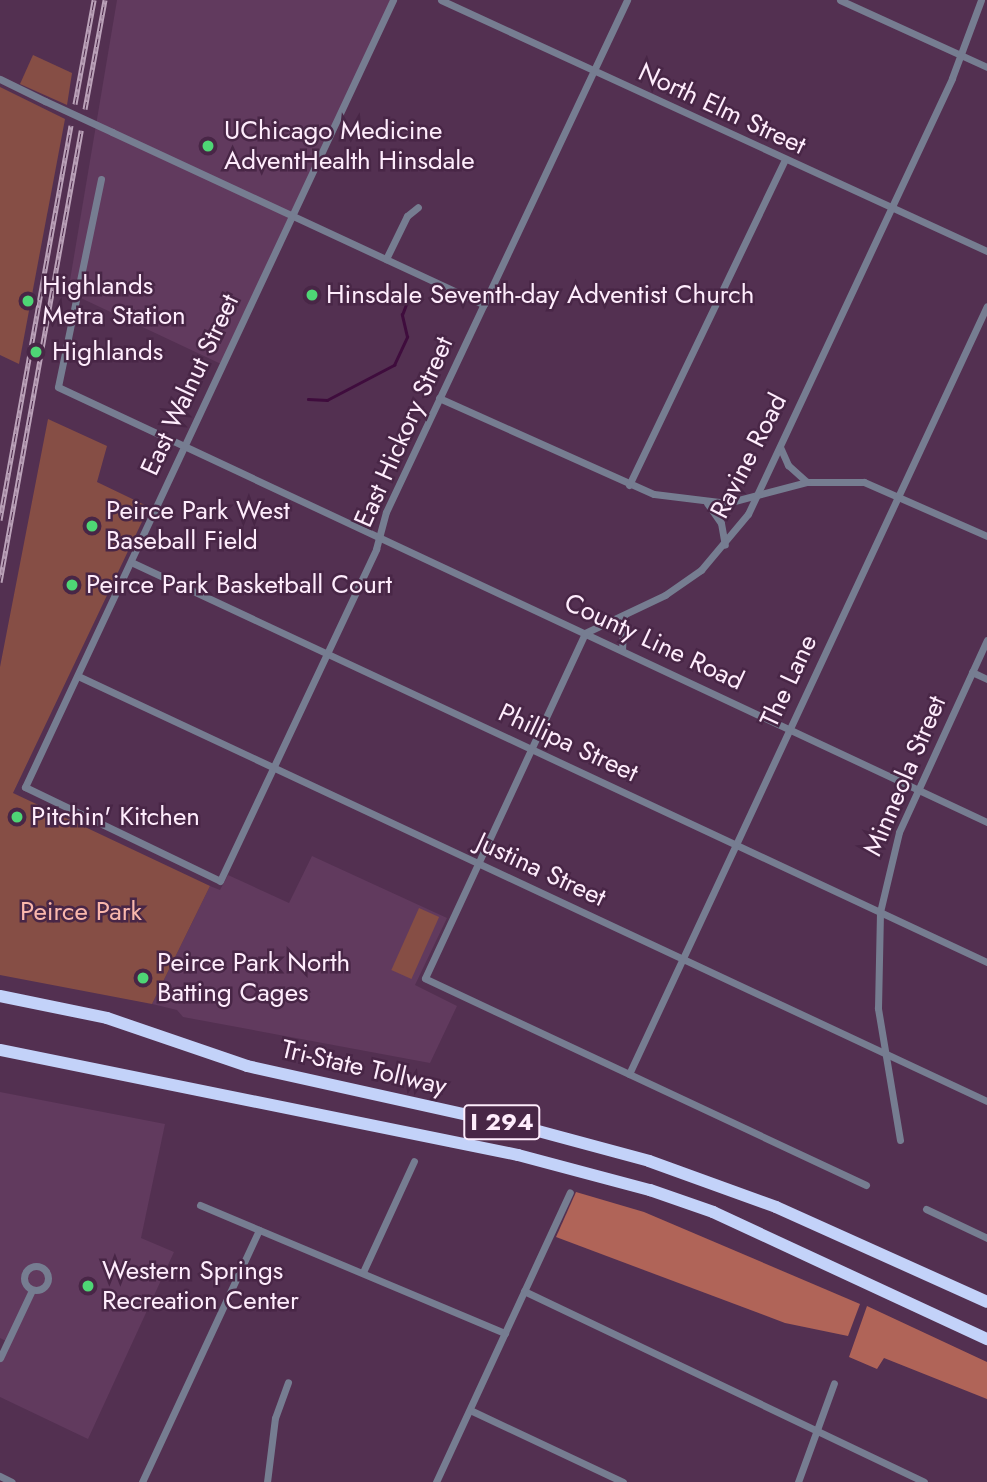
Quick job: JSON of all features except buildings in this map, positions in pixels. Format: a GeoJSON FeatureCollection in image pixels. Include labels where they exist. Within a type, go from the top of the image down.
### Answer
{"type":"FeatureCollection","features":[{"type":"Feature","properties":{"kind":"highway","name":"Tri-State Tollway"},"geometry":{"type":"LineString","coordinates":[[0,996],[107,1018],[247,1066],[527,1128],[649,1161],[776,1207],[987,1302]]}},
{"type":"Feature","properties":{"kind":"highway","name":"Tri-State Tollway"},"geometry":{"type":"LineString","coordinates":[[0,1050],[519,1155],[650,1190],[713,1212],[987,1339]]}},
{"type":"Feature","properties":{"kind":"street","name":"East Walnut Street"},"geometry":{"type":"LineString","coordinates":[[220,881],[25,787],[393,0]]}},
{"type":"Feature","properties":{"kind":"street","name":"North Elm Street"},"geometry":{"type":"LineString","coordinates":[[441,0],[784,161],[987,251]]}},
{"type":"Feature","properties":{"kind":"street","name":"East Hickory Street"},"geometry":{"type":"LineString","coordinates":[[220,881],[327,653],[439,398],[627,0]]}},
{"type":"Feature","properties":{"kind":"street"},"geometry":{"type":"LineString","coordinates":[[840,0],[987,68]]}},
{"type":"Feature","properties":{"kind":"street","name":"Ravine Road"},"geometry":{"type":"LineString","coordinates":[[585,633],[675,589],[725,545],[757,497],[961,55],[981,0]]}},
{"type":"Feature","properties":{"kind":"street"},"geometry":{"type":"LineString","coordinates":[[0,79],[484,305]]}},
{"type":"Feature","properties":{"kind":"street"},"geometry":{"type":"LineString","coordinates":[[629,485],[784,161]]}},
{"type":"Feature","properties":{"kind":"street","name":"County Line Road"},"geometry":{"type":"LineString","coordinates":[[101,179],[58,387],[987,822]]}},
{"type":"Feature","properties":{"kind":"street"},"geometry":{"type":"LineString","coordinates":[[386,259],[407,216],[418,207]]}},
{"type":"Feature","properties":{"kind":"street","name":"The Lane"},"geometry":{"type":"LineString","coordinates":[[629,1074],[987,306]]}},
{"type":"Feature","properties":{"kind":"street"},"geometry":{"type":"LineString","coordinates":[[439,398],[629,485],[707,503],[757,497],[807,482],[864,482],[900,494],[987,536]]}},
{"type":"Feature","properties":{"kind":"street"},"geometry":{"type":"LineString","coordinates":[[780,447],[788,465],[807,482]]}},
{"type":"Feature","properties":{"kind":"street"},"geometry":{"type":"LineString","coordinates":[[707,503],[721,523],[725,545]]}},
{"type":"Feature","properties":{"kind":"street","name":"Phillipa Street"},"geometry":{"type":"LineString","coordinates":[[131,562],[987,962]]}},
{"type":"Feature","properties":{"kind":"street"},"geometry":{"type":"LineString","coordinates":[[622,650],[624,616]]}},
{"type":"Feature","properties":{"kind":"street"},"geometry":{"type":"LineString","coordinates":[[585,633],[480,865],[425,978],[866,1185]]}},
{"type":"Feature","properties":{"kind":"street","name":"Minneola Street"},"geometry":{"type":"LineString","coordinates":[[900,1140],[885,1053],[876,976],[880,912],[891,856],[916,789],[987,640]]}},
{"type":"Feature","properties":{"kind":"street"},"geometry":{"type":"LineString","coordinates":[[972,672],[987,679]]}},
{"type":"Feature","properties":{"kind":"street","name":"Justina Street"},"geometry":{"type":"LineString","coordinates":[[78,676],[987,1101]]}},
{"type":"Feature","properties":{"kind":"street"},"geometry":{"type":"LineString","coordinates":[[363,1272],[414,1161]]}},
{"type":"Feature","properties":{"kind":"street"},"geometry":{"type":"LineString","coordinates":[[436,1482],[570,1192]]}},
{"type":"Feature","properties":{"kind":"street"},"geometry":{"type":"LineString","coordinates":[[200,1205],[505,1333]]}},
{"type":"Feature","properties":{"kind":"street"},"geometry":{"type":"LineString","coordinates":[[926,1209],[987,1238]]}},
{"type":"Feature","properties":{"kind":"street"},"geometry":{"type":"LineString","coordinates":[[142,1482],[259,1230]]}},
{"type":"Feature","properties":{"kind":"street"},"geometry":{"type":"LineString","coordinates":[[0,1358],[3,1342],[32,1290]]}},
{"type":"Feature","properties":{"kind":"street"},"geometry":{"type":"LineString","coordinates":[[524,1291],[925,1482]]}},
{"type":"Feature","properties":{"kind":"street"},"geometry":{"type":"LineString","coordinates":[[267,1482],[275,1418],[288,1382]]}},
{"type":"Feature","properties":{"kind":"street"},"geometry":{"type":"LineString","coordinates":[[798,1482],[834,1383]]}},
{"type":"Feature","properties":{"kind":"street"},"geometry":{"type":"LineString","coordinates":[[470,1410],[623,1482]]}},
{"type":"Feature","properties":{"kind":"street"},"geometry":{"type":"LineString","coordinates":[[0,1476],[12,1482]]}},
{"type":"Feature","properties":{"kind":"shaded area","name":"UChicago Medicine AdventHealth Hinsdale"},"geometry":{"type":"Polygon","coordinates":[[[117,0],[392,0],[221,364],[68,292],[117,0]]]}},
{"type":"Feature","properties":{"kind":"shaded area"},"geometry":{"type":"Polygon","coordinates":[[[312,856],[447,918],[415,985],[457,1006],[430,1063],[183,1017],[177,1010],[152,1004],[210,886],[220,890],[228,875],[289,903],[312,856]]]}},
{"type":"Feature","properties":{"kind":"shaded area"},"geometry":{"type":"Polygon","coordinates":[[[0,1092],[165,1124],[141,1238],[174,1252],[88,1439],[0,1397],[0,1362],[28,1301],[6,1341],[0,1338],[0,1092]]]}},
{"type":"Feature","properties":{"kind":"shaded area"},"geometry":{"type":"Polygon","coordinates":[[[576,1192],[644,1212],[860,1304],[848,1336],[785,1323],[556,1237],[576,1192]]]}},
{"type":"Feature","properties":{"kind":"shaded area"},"geometry":{"type":"Polygon","coordinates":[[[867,1306],[987,1362],[987,1399],[884,1358],[877,1369],[849,1357],[867,1306]]]}},
{"type":"Feature","properties":{"kind":"green space"},"geometry":{"type":"Polygon","coordinates":[[[33,55],[72,73],[67,105],[20,84],[33,55]]]}},
{"type":"Feature","properties":{"kind":"green space"},"geometry":{"type":"Polygon","coordinates":[[[0,87],[65,119],[19,364],[0,355],[0,87]]]}},
{"type":"Feature","properties":{"kind":"green space","name":"Peirce Park"},"geometry":{"type":"Polygon","coordinates":[[[48,419],[107,446],[97,482],[149,507],[13,793],[210,886],[152,1004],[0,975],[0,667],[48,419]]]}},
{"type":"Feature","properties":{"kind":"green space"},"geometry":{"type":"Polygon","coordinates":[[[419,908],[439,917],[411,979],[391,970],[419,908]]]}},
{"type":"Feature","properties":{"kind":"waterway"},"geometry":{"type":"LineString","coordinates":[[308,399],[327,400],[394,365],[407,337],[402,315],[411,292]]}},
{"type":"Feature","properties":{"kind":"railway"},"geometry":{"type":"LineString","coordinates":[[75,104],[94,0]]}},
{"type":"Feature","properties":{"kind":"railway"},"geometry":{"type":"LineString","coordinates":[[85,109],[105,0]]}},
{"type":"Feature","properties":{"kind":"railway"},"geometry":{"type":"LineString","coordinates":[[0,520],[71,125]]}},
{"type":"Feature","properties":{"kind":"railway"},"geometry":{"type":"LineString","coordinates":[[0,582],[81,130]]}},
{"type":"Feature","properties":{"kind":"place","name":"UChicago Medicine AdventHealth Hinsdale"},"geometry":{"type":"Point","coordinates":[208,146]}},
{"type":"Feature","properties":{"kind":"place","name":"Hinsdale Seventh-day Adventist Church"},"geometry":{"type":"Point","coordinates":[312,295]}},
{"type":"Feature","properties":{"kind":"place","name":"Highlands Metra Station"},"geometry":{"type":"Point","coordinates":[28,301]}},
{"type":"Feature","properties":{"kind":"place","name":"Highlands"},"geometry":{"type":"Point","coordinates":[36,352]}},
{"type":"Feature","properties":{"kind":"place","name":"Peirce Park West Baseball Field"},"geometry":{"type":"Point","coordinates":[92,526]}},
{"type":"Feature","properties":{"kind":"place","name":"Peirce Park Basketball Court"},"geometry":{"type":"Point","coordinates":[72,585]}},
{"type":"Feature","properties":{"kind":"place","name":"Pitchin' Kitchen"},"geometry":{"type":"Point","coordinates":[17,817]}},
{"type":"Feature","properties":{"kind":"place","name":"Peirce Park North Batting Cages"},"geometry":{"type":"Point","coordinates":[143,978]}},
{"type":"Feature","properties":{"kind":"place","name":"Western Springs Recreation Center"},"geometry":{"type":"Point","coordinates":[88,1286]}}]}
